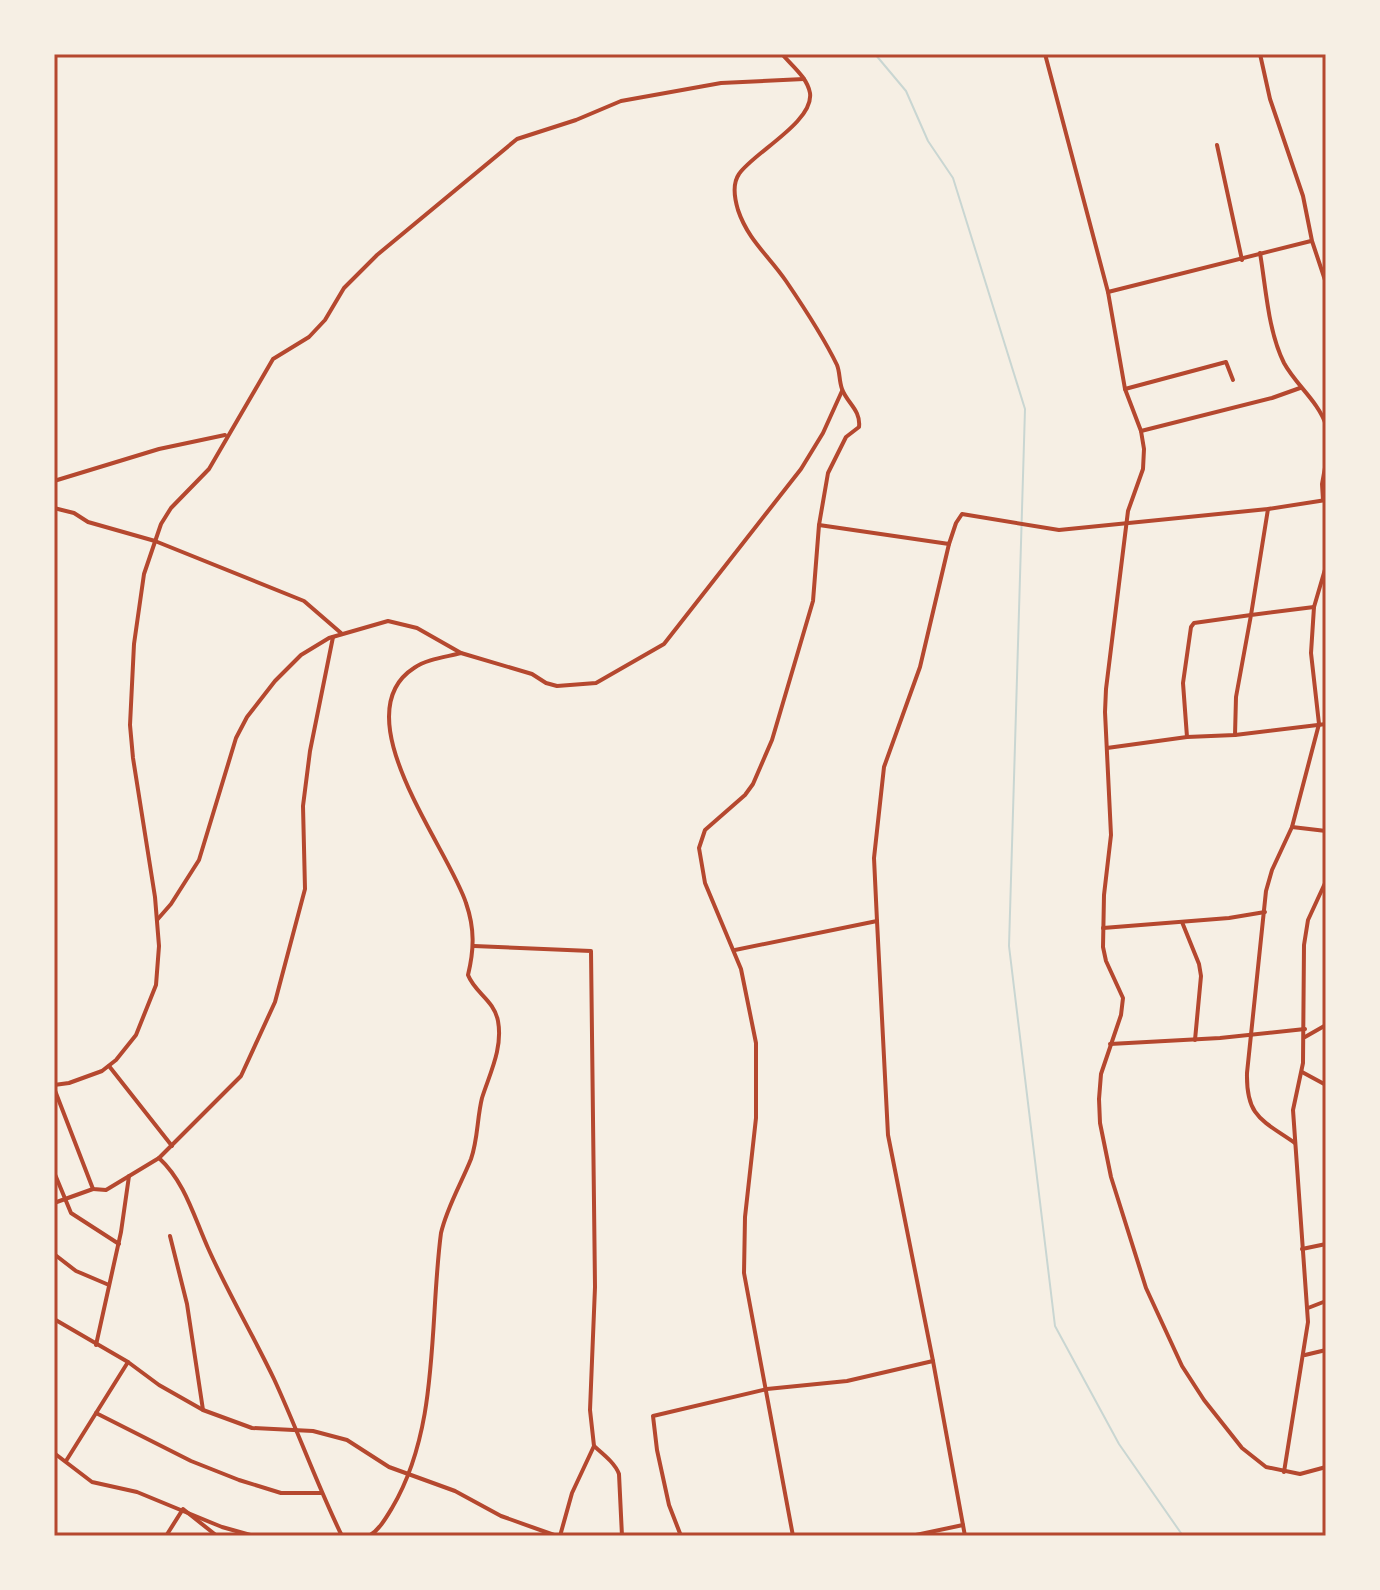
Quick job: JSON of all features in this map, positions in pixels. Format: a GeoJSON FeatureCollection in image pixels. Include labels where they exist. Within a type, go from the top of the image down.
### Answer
{"type":"FeatureCollection","features":[{"type":"Feature","properties":{"kind":"street"},"geometry":{"type":"LineString","coordinates":[[782,54],[804,79],[810,101],[798,121],[739,174],[735,195],[738,210],[752,241],[785,279],[838,367],[842,391],[852,403],[859,427],[846,437],[828,473],[819,525],[813,601],[772,740],[745,795],[705,830],[701,840],[701,864],[705,883],[735,950],[747,988],[758,1062],[756,1118],[745,1217],[744,1273],[793,1536]]}},
{"type":"Feature","properties":{"kind":"street"},"geometry":{"type":"LineString","coordinates":[[1045,54],[1108,292],[1125,389],[1141,431],[1145,458],[1127,523],[1106,689],[1111,835],[1103,928],[1106,961],[1123,998],[1121,1015],[1101,1074],[1100,1123],[1111,1177],[1146,1288],[1182,1366],[1204,1400],[1233,1437],[1266,1467],[1284,1472],[1309,1473],[1326,1467]]}},
{"type":"Feature","properties":{"kind":"street"},"geometry":{"type":"LineString","coordinates":[[1260,54],[1270,99],[1303,196],[1312,241],[1326,283]]}},
{"type":"Feature","properties":{"kind":"street"},"geometry":{"type":"LineString","coordinates":[[93,1189],[54,1087],[102,1071],[136,1035],[151,1002],[159,968],[157,920],[130,725],[136,615],[148,555],[171,508],[209,469],[273,359],[309,337],[325,320],[344,288],[377,255],[517,139],[576,120],[621,101],[721,83],[804,79]]}},
{"type":"Feature","properties":{"kind":"street"},"geometry":{"type":"LineString","coordinates":[[1217,145],[1242,260]]}},
{"type":"Feature","properties":{"kind":"street"},"geometry":{"type":"LineString","coordinates":[[1108,292],[1312,241]]}},
{"type":"Feature","properties":{"kind":"street"},"geometry":{"type":"LineString","coordinates":[[1260,253],[1278,346],[1289,371],[1319,410],[1326,425]]}},
{"type":"Feature","properties":{"kind":"street"},"geometry":{"type":"LineString","coordinates":[[1125,389],[1226,362],[1233,380]]}},
{"type":"Feature","properties":{"kind":"street"},"geometry":{"type":"LineString","coordinates":[[1141,431],[1301,388]]}},
{"type":"Feature","properties":{"kind":"street"},"geometry":{"type":"LineString","coordinates":[[157,920],[199,860],[236,738],[247,717],[275,681],[301,655],[333,636],[388,621],[417,628],[461,653],[532,674],[546,683],[557,686],[596,683],[664,644],[801,469],[823,433],[842,391]]}},
{"type":"Feature","properties":{"kind":"street"},"geometry":{"type":"LineString","coordinates":[[54,481],[159,449],[227,435]]}},
{"type":"Feature","properties":{"kind":"street"},"geometry":{"type":"LineString","coordinates":[[965,1536],[888,1135],[874,858],[884,767],[920,667],[956,523],[962,514],[1059,530],[1268,509],[1324,500],[1322,484],[1326,462]]}},
{"type":"Feature","properties":{"kind":"street"},"geometry":{"type":"LineString","coordinates":[[54,508],[74,513],[88,522],[155,541],[304,601],[341,633]]}},
{"type":"Feature","properties":{"kind":"street"},"geometry":{"type":"LineString","coordinates":[[1235,735],[1236,697],[1268,509]]}},
{"type":"Feature","properties":{"kind":"street"},"geometry":{"type":"LineString","coordinates":[[819,525],[949,544]]}},
{"type":"Feature","properties":{"kind":"street"},"geometry":{"type":"LineString","coordinates":[[1295,1143],[1258,1118],[1250,1106],[1247,1091],[1250,1034],[1266,891],[1292,827],[1319,724],[1311,653],[1314,607],[1326,566]]}},
{"type":"Feature","properties":{"kind":"street"},"geometry":{"type":"LineString","coordinates":[[1187,737],[1183,683],[1192,624],[1314,607]]}},
{"type":"Feature","properties":{"kind":"street"},"geometry":{"type":"LineString","coordinates":[[54,1203],[93,1189],[106,1190],[159,1158],[241,1076],[275,1002],[305,889],[303,806],[310,751],[333,636]]}},
{"type":"Feature","properties":{"kind":"street"},"geometry":{"type":"LineString","coordinates":[[369,1536],[385,1519],[408,1476],[419,1435],[426,1398],[441,1233],[445,1216],[472,1157],[478,1116],[494,1068],[498,1044],[495,1010],[468,975],[474,946],[471,920],[460,886],[402,775],[389,727],[394,693],[404,676],[426,662],[461,653]]}},
{"type":"Feature","properties":{"kind":"street"},"geometry":{"type":"LineString","coordinates":[[1107,748],[1326,724]]}},
{"type":"Feature","properties":{"kind":"street"},"geometry":{"type":"LineString","coordinates":[[1292,827],[1326,831]]}},
{"type":"Feature","properties":{"kind":"street"},"geometry":{"type":"LineString","coordinates":[[1284,1472],[1305,1355],[1308,1308],[1293,1099],[1302,1072],[1305,1037],[1306,930],[1326,881]]}},
{"type":"Feature","properties":{"kind":"street"},"geometry":{"type":"LineString","coordinates":[[1103,928],[1265,912]]}},
{"type":"Feature","properties":{"kind":"street"},"geometry":{"type":"LineString","coordinates":[[735,950],[877,921]]}},
{"type":"Feature","properties":{"kind":"street"},"geometry":{"type":"LineString","coordinates":[[1182,922],[1201,976],[1195,1040]]}},
{"type":"Feature","properties":{"kind":"street"},"geometry":{"type":"LineString","coordinates":[[54,1319],[203,1410],[252,1428],[326,1433],[347,1440],[408,1476],[455,1491],[501,1516],[558,1536],[572,1493],[594,1446],[590,1410],[595,1287],[591,951],[474,946]]}},
{"type":"Feature","properties":{"kind":"street"},"geometry":{"type":"LineString","coordinates":[[1305,1037],[1326,1025]]}},
{"type":"Feature","properties":{"kind":"street"},"geometry":{"type":"LineString","coordinates":[[1110,1044],[1195,1040],[1305,1029]]}},
{"type":"Feature","properties":{"kind":"street"},"geometry":{"type":"LineString","coordinates":[[109,1065],[172,1146]]}},
{"type":"Feature","properties":{"kind":"street"},"geometry":{"type":"LineString","coordinates":[[1302,1072],[1326,1085]]}},
{"type":"Feature","properties":{"kind":"street"},"geometry":{"type":"LineString","coordinates":[[159,1158],[167,1165],[190,1202],[342,1536]]}},
{"type":"Feature","properties":{"kind":"street"},"geometry":{"type":"LineString","coordinates":[[54,1172],[71,1213],[119,1244]]}},
{"type":"Feature","properties":{"kind":"street"},"geometry":{"type":"LineString","coordinates":[[96,1345],[119,1244],[129,1176]]}},
{"type":"Feature","properties":{"kind":"street"},"geometry":{"type":"LineString","coordinates":[[170,1236],[187,1304],[203,1410]]}},
{"type":"Feature","properties":{"kind":"street"},"geometry":{"type":"LineString","coordinates":[[1302,1249],[1326,1244]]}},
{"type":"Feature","properties":{"kind":"street"},"geometry":{"type":"LineString","coordinates":[[54,1254],[76,1271],[109,1285]]}},
{"type":"Feature","properties":{"kind":"street"},"geometry":{"type":"LineString","coordinates":[[1308,1308],[1326,1301]]}},
{"type":"Feature","properties":{"kind":"street"},"geometry":{"type":"LineString","coordinates":[[1305,1355],[1326,1350]]}},
{"type":"Feature","properties":{"kind":"street"},"geometry":{"type":"LineString","coordinates":[[681,1536],[669,1505],[653,1416],[767,1389],[847,1381],[933,1361]]}},
{"type":"Feature","properties":{"kind":"street"},"geometry":{"type":"LineString","coordinates":[[66,1461],[128,1362]]}},
{"type":"Feature","properties":{"kind":"street"},"geometry":{"type":"LineString","coordinates":[[96,1413],[191,1461],[239,1480],[281,1493],[321,1493]]}},
{"type":"Feature","properties":{"kind":"street"},"geometry":{"type":"LineString","coordinates":[[594,1446],[615,1465],[619,1474],[622,1536]]}},
{"type":"Feature","properties":{"kind":"street"},"geometry":{"type":"LineString","coordinates":[[54,1453],[92,1482],[117,1485],[222,1527],[254,1536]]}},
{"type":"Feature","properties":{"kind":"street"},"geometry":{"type":"LineString","coordinates":[[183,1509],[216,1536],[222,1527]]}},
{"type":"Feature","properties":{"kind":"street"},"geometry":{"type":"LineString","coordinates":[[166,1536],[183,1509]]}},
{"type":"Feature","properties":{"kind":"street"},"geometry":{"type":"LineString","coordinates":[[911,1536],[963,1525]]}},
{"type":"Feature","properties":{"kind":"waterway"},"geometry":{"type":"LineString","coordinates":[[875,54],[906,91],[928,141],[953,178],[1025,409],[1009,946],[1055,1326],[1119,1444],[1183,1536]]}}]}
